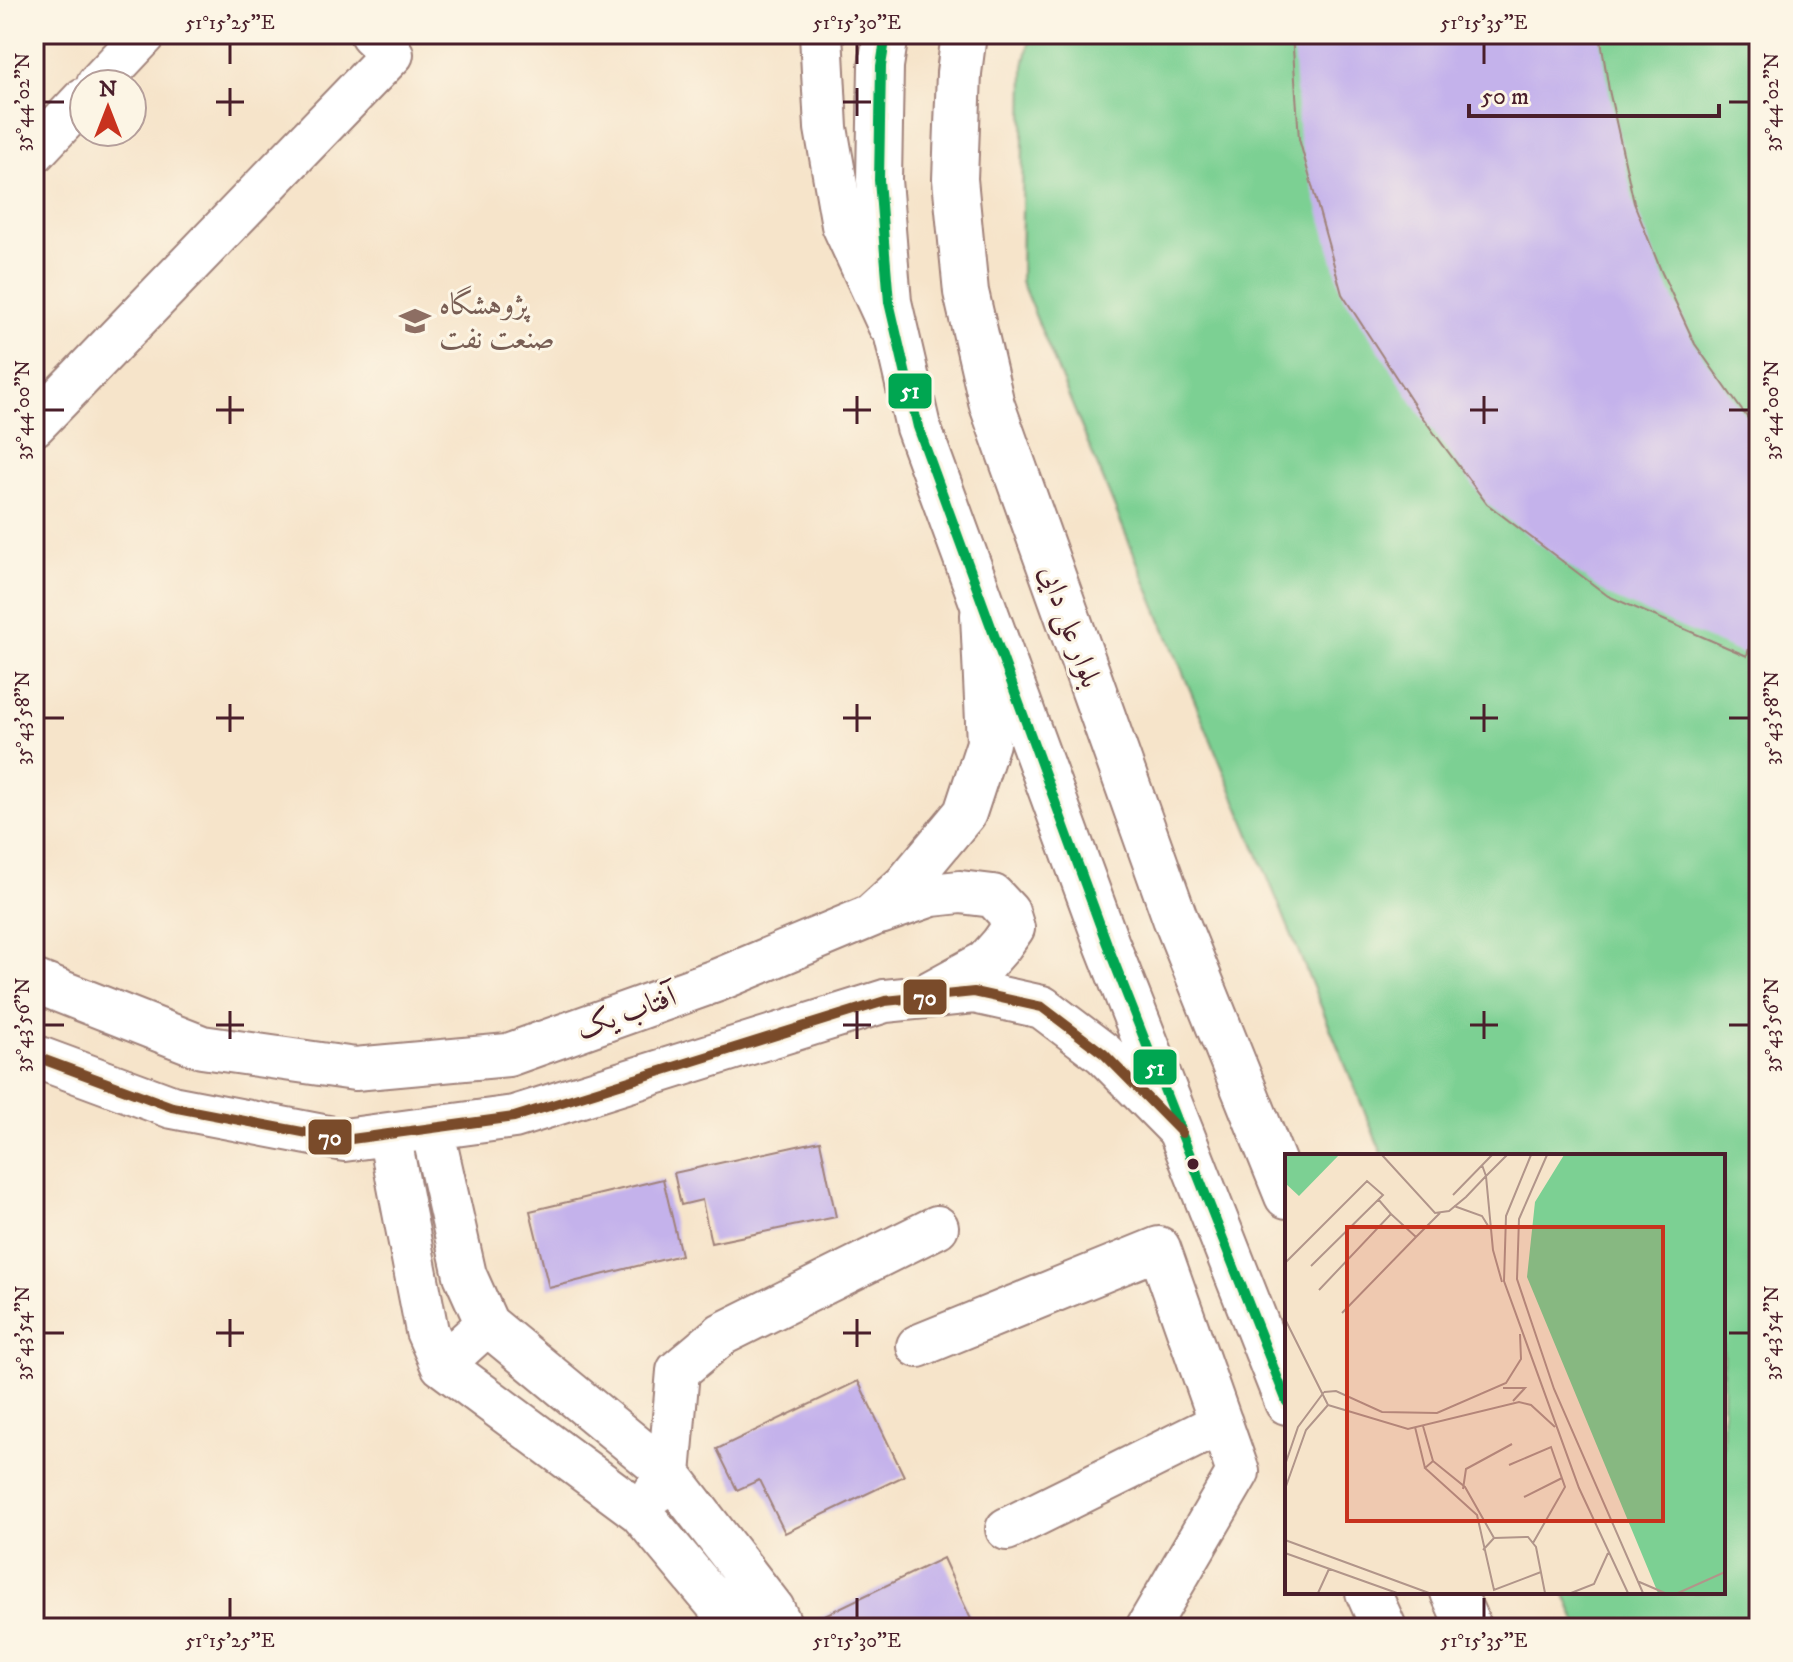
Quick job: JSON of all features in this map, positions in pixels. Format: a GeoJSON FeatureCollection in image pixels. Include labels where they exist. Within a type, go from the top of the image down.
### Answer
{"type":"FeatureCollection","features":[{"type":"Feature","properties":{"kind":"main road"},"geometry":{"type":"LineString","coordinates":[[886,34],[881,66],[879,180],[889,302],[918,427],[1107,944],[1285,1397]]}},
{"type":"Feature","properties":{"kind":"main road","name":"بلوار علی دایی"},"geometry":{"type":"LineString","coordinates":[[964,34],[959,73],[955,179],[966,292],[992,405],[1175,918],[1285,1191]]}},
{"type":"Feature","properties":{"kind":"main road"},"geometry":{"type":"LineString","coordinates":[[1369,1594],[1384,1628]]}},
{"type":"Feature","properties":{"kind":"main road"},"geometry":{"type":"LineString","coordinates":[[1454,1594],[1469,1628]]}},
{"type":"Feature","properties":{"kind":"street"},"geometry":{"type":"LineString","coordinates":[[113,68],[145,34]]}},
{"type":"Feature","properties":{"kind":"street"},"geometry":{"type":"LineString","coordinates":[[821,34],[826,128],[843,225],[899,348]]}},
{"type":"Feature","properties":{"kind":"street"},"geometry":{"type":"LineString","coordinates":[[34,425],[392,41]]}},
{"type":"Feature","properties":{"kind":"street"},"geometry":{"type":"LineString","coordinates":[[34,152],[68,116]]}},
{"type":"Feature","properties":{"kind":"street","name":"آفتاب یک"},"geometry":{"type":"LineString","coordinates":[[34,981],[202,1047],[355,1069],[508,1055],[718,980],[871,916],[905,885],[965,813],[988,743],[982,606]]}},
{"type":"Feature","properties":{"kind":"street"},"geometry":{"type":"LineString","coordinates":[[871,916],[932,895],[960,892],[993,896],[1008,912],[1013,928],[986,962],[923,997]]}},
{"type":"Feature","properties":{"kind":"street"},"geometry":{"type":"LineString","coordinates":[[34,1056],[172,1107],[344,1140],[514,1117],[885,1001],[974,992],[1042,1007],[1104,1054],[1182,1133]]}},
{"type":"Feature","properties":{"kind":"street"},"geometry":{"type":"LineString","coordinates":[[432,1128],[465,1275],[487,1324],[669,1474],[773,1609],[782,1628]]}},
{"type":"Feature","properties":{"kind":"street"},"geometry":{"type":"LineString","coordinates":[[389,1134],[427,1331],[442,1365],[640,1512],[737,1628]]}},
{"type":"Feature","properties":{"kind":"street"},"geometry":{"type":"LineString","coordinates":[[640,1512],[669,1474],[678,1371],[722,1334],[937,1227]]}},
{"type":"Feature","properties":{"kind":"street"},"geometry":{"type":"LineString","coordinates":[[918,1346],[1159,1248],[1238,1472],[1147,1628]]}},
{"type":"Feature","properties":{"kind":"street"},"geometry":{"type":"LineString","coordinates":[[442,1365],[487,1324]]}},
{"type":"Feature","properties":{"kind":"street"},"geometry":{"type":"LineString","coordinates":[[1007,1529],[1221,1423]]}},
{"type":"Feature","properties":{"kind":"green space"},"geometry":{"type":"Polygon","coordinates":[[[1031,34],[1759,34],[1759,1628],[1579,1628],[1565,1594],[1725,1594],[1725,1154],[1382,1154],[1021,281],[1024,66],[1031,34]]]}},
{"type":"Feature","properties":{"kind":"building"},"geometry":{"type":"Polygon","coordinates":[[[1292,34],[1600,34],[1634,203],[1662,273],[1695,344],[1759,431],[1759,608],[1747,656],[1608,596],[1487,504],[1420,414],[1342,294],[1299,139],[1292,34]]]}},
{"type":"Feature","properties":{"kind":"building"},"geometry":{"type":"Polygon","coordinates":[[[820,1141],[836,1217],[711,1243],[702,1200],[681,1205],[674,1173],[820,1141]]]}},
{"type":"Feature","properties":{"kind":"building"},"geometry":{"type":"Polygon","coordinates":[[[663,1179],[681,1255],[549,1288],[530,1211],[663,1179]]]}},
{"type":"Feature","properties":{"kind":"building"},"geometry":{"type":"Polygon","coordinates":[[[858,1381],[904,1476],[785,1533],[759,1480],[737,1490],[717,1449],[858,1381]]]}},
{"type":"Feature","properties":{"kind":"building"},"geometry":{"type":"Polygon","coordinates":[[[943,1558],[975,1628],[802,1626],[943,1558]]]}},
{"type":"Feature","properties":{"kind":"transit line","name":"51"},"geometry":{"type":"LineString","coordinates":[[886,34],[881,66],[879,180],[889,302],[918,427],[1107,944],[1285,1397]]}},
{"type":"Feature","properties":{"kind":"transit line","name":"70"},"geometry":{"type":"LineString","coordinates":[[34,1056],[172,1107],[344,1140],[514,1117],[885,1001],[974,992],[1042,1007],[1104,1054],[1182,1133]]}},
{"type":"Feature","properties":{"kind":"place","name":"پژوهشگاه صنعت نفت"},"geometry":{"type":"Point","coordinates":[415,321]}}]}
